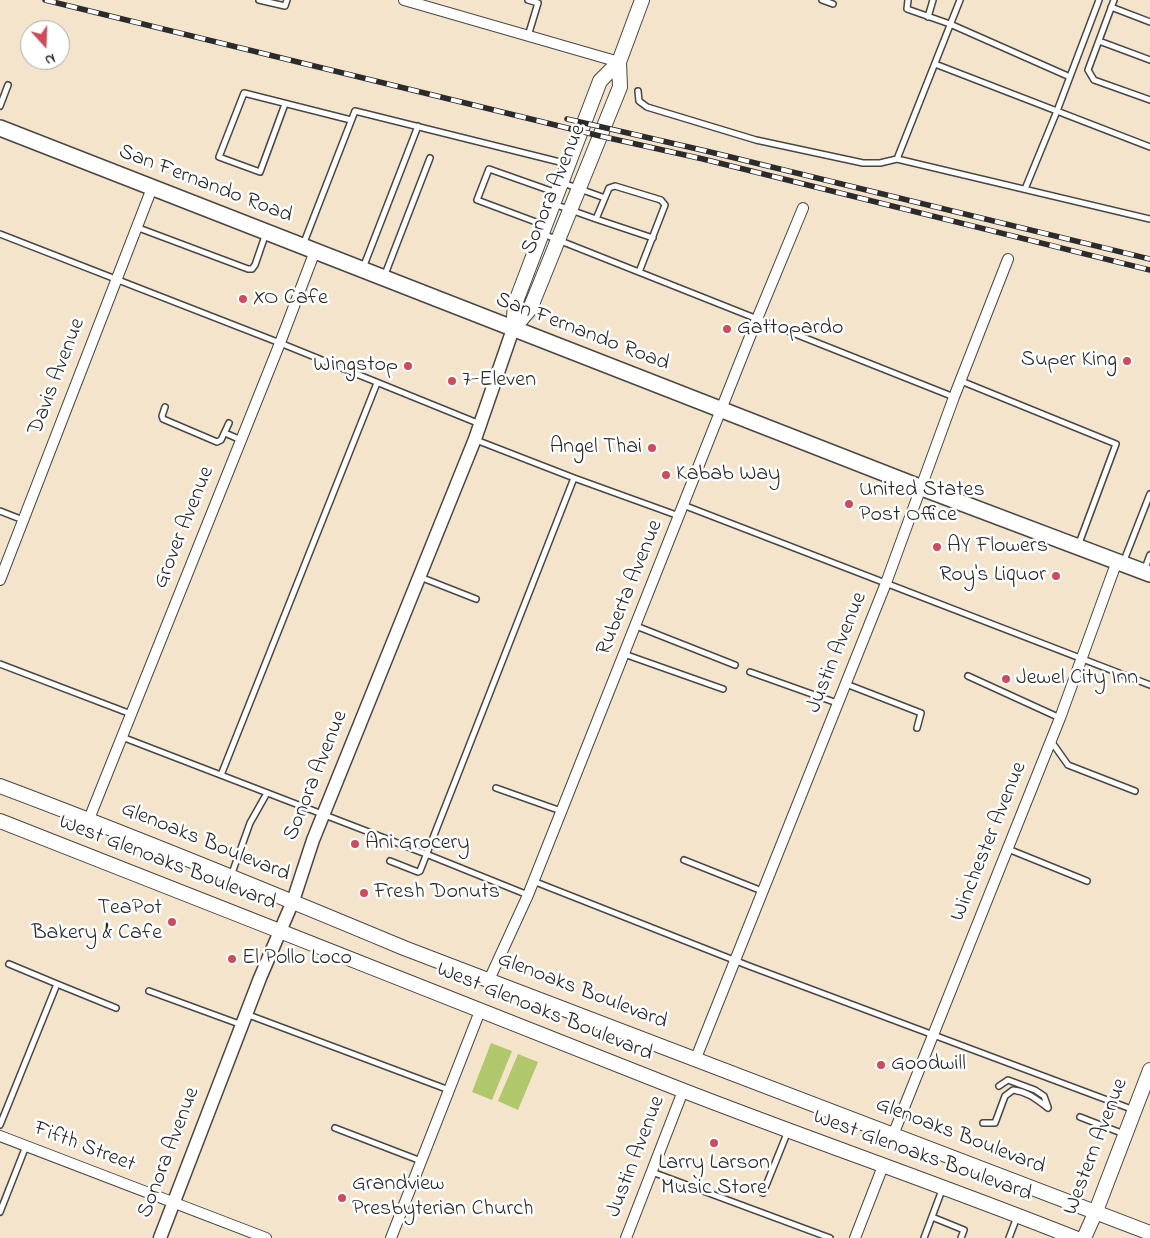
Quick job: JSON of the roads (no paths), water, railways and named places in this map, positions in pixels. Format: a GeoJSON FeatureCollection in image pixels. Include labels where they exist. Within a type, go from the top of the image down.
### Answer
{"type":"FeatureCollection","features":[{"type":"Feature","properties":{"kind":"main road","name":"Sonora Avenue"},"geometry":{"type":"LineString","coordinates":[[513,328],[515,304],[565,196],[620,87],[619,62],[642,0]]}},
{"type":"Feature","properties":{"kind":"main road","name":"Sonora Avenue"},"geometry":{"type":"LineString","coordinates":[[513,328],[530,309],[548,263],[548,234],[565,196],[568,164],[600,81],[619,62]]}},
{"type":"Feature","properties":{"kind":"main road","name":"San Fernando Road"},"geometry":{"type":"LineString","coordinates":[[0,128],[922,488],[1147,572]]}},
{"type":"Feature","properties":{"kind":"main road","name":"Glenoaks Boulevard"},"geometry":{"type":"LineString","coordinates":[[0,786],[89,819],[404,948],[1150,1233]]}},
{"type":"Feature","properties":{"kind":"main road","name":"West Glenoaks Boulevard"},"geometry":{"type":"LineString","coordinates":[[0,821],[480,1011],[1075,1238]]}},
{"type":"Feature","properties":{"kind":"main road","name":"Western Avenue"},"geometry":{"type":"LineString","coordinates":[[1084,1238],[1150,1070]]}},
{"type":"Feature","properties":{"kind":"street"},"geometry":{"type":"LineString","coordinates":[[404,0],[438,5],[528,36],[619,62]]}},
{"type":"Feature","properties":{"kind":"street","name":"Davis Avenue"},"geometry":{"type":"LineString","coordinates":[[0,580],[152,188]]}},
{"type":"Feature","properties":{"kind":"street","name":"Ruberta Avenue"},"geometry":{"type":"LineString","coordinates":[[490,980],[528,895],[803,208]]}},
{"type":"Feature","properties":{"kind":"street","name":"Grover Avenue"},"geometry":{"type":"LineString","coordinates":[[89,819],[280,343],[309,248]]}},
{"type":"Feature","properties":{"kind":"street","name":"Justin Avenue"},"geometry":{"type":"LineString","coordinates":[[696,1058],[886,583],[960,381],[1008,259]]}},
{"type":"Feature","properties":{"kind":"street","name":"Sonora Avenue"},"geometry":{"type":"LineString","coordinates":[[160,1238],[244,1019],[281,931],[313,840],[475,439],[513,328]]}},
{"type":"Feature","properties":{"kind":"street","name":"Winchester Avenue"},"geometry":{"type":"LineString","coordinates":[[893,1135],[1051,741],[1120,562]]}},
{"type":"Feature","properties":{"kind":"street"},"geometry":{"type":"LineString","coordinates":[[391,1238],[480,1011]]}},
{"type":"Feature","properties":{"kind":"street","name":"Justin Avenue"},"geometry":{"type":"LineString","coordinates":[[626,1238],[684,1090]]}},
{"type":"Feature","properties":{"kind":"street","name":"Fifth Street"},"geometry":{"type":"LineString","coordinates":[[0,1136],[266,1238]]}},
{"type":"Feature","properties":{"kind":"street"},"geometry":{"type":"LineString","coordinates":[[855,1238],[883,1166]]}},
{"type":"Feature","properties":{"kind":"lane"},"geometry":{"type":"LineString","coordinates":[[259,0],[285,6],[287,0]]}},
{"type":"Feature","properties":{"kind":"lane"},"geometry":{"type":"LineString","coordinates":[[528,0],[538,3],[528,36]]}},
{"type":"Feature","properties":{"kind":"lane"},"geometry":{"type":"LineString","coordinates":[[822,0],[833,4]]}},
{"type":"Feature","properties":{"kind":"lane"},"geometry":{"type":"LineString","coordinates":[[908,0],[907,9],[950,24],[1070,77]]}},
{"type":"Feature","properties":{"kind":"lane"},"geometry":{"type":"LineString","coordinates":[[928,17],[934,0]]}},
{"type":"Feature","properties":{"kind":"lane"},"geometry":{"type":"LineString","coordinates":[[897,159],[960,0]]}},
{"type":"Feature","properties":{"kind":"lane"},"geometry":{"type":"LineString","coordinates":[[1025,189],[1099,0]]}},
{"type":"Feature","properties":{"kind":"lane"},"geometry":{"type":"LineString","coordinates":[[1114,0],[1088,70],[1094,80],[1150,100]]}},
{"type":"Feature","properties":{"kind":"lane"},"geometry":{"type":"LineString","coordinates":[[1111,7],[1150,22]]}},
{"type":"Feature","properties":{"kind":"lane"},"geometry":{"type":"LineString","coordinates":[[1099,41],[1150,60]]}},
{"type":"Feature","properties":{"kind":"lane"},"geometry":{"type":"LineString","coordinates":[[935,64],[1150,147]]}},
{"type":"Feature","properties":{"kind":"lane"},"geometry":{"type":"LineString","coordinates":[[0,106],[8,85]]}},
{"type":"Feature","properties":{"kind":"lane"},"geometry":{"type":"LineString","coordinates":[[638,90],[639,101],[646,107],[756,140],[864,163],[880,163],[897,159],[1150,219]]}},
{"type":"Feature","properties":{"kind":"lane"},"geometry":{"type":"LineString","coordinates":[[285,104],[260,172],[220,157],[244,93],[351,120]]}},
{"type":"Feature","properties":{"kind":"lane"},"geometry":{"type":"LineString","coordinates":[[309,248],[355,111],[568,164]]}},
{"type":"Feature","properties":{"kind":"lane"},"geometry":{"type":"LineString","coordinates":[[362,270],[418,126]]}},
{"type":"Feature","properties":{"kind":"lane"},"geometry":{"type":"LineString","coordinates":[[384,278],[430,158]]}},
{"type":"Feature","properties":{"kind":"lane"},"geometry":{"type":"LineString","coordinates":[[605,198],[565,196],[489,169],[477,200],[548,234],[639,272],[954,398]]}},
{"type":"Feature","properties":{"kind":"lane"},"geometry":{"type":"LineString","coordinates":[[596,219],[610,188],[615,186],[661,200],[665,206],[639,272]]}},
{"type":"Feature","properties":{"kind":"lane"},"geometry":{"type":"LineString","coordinates":[[565,196],[596,219],[653,238]]}},
{"type":"Feature","properties":{"kind":"lane"},"geometry":{"type":"LineString","coordinates":[[136,226],[248,269],[255,266],[267,232]]}},
{"type":"Feature","properties":{"kind":"lane"},"geometry":{"type":"LineString","coordinates":[[0,234],[280,343],[480,424]]}},
{"type":"Feature","properties":{"kind":"lane"},"geometry":{"type":"LineString","coordinates":[[960,381],[1116,444],[1077,547]]}},
{"type":"Feature","properties":{"kind":"lane"},"geometry":{"type":"LineString","coordinates":[[221,775],[378,383]]}},
{"type":"Feature","properties":{"kind":"lane"},"geometry":{"type":"LineString","coordinates":[[165,407],[163,419],[217,442],[221,440],[229,423]]}},
{"type":"Feature","properties":{"kind":"lane"},"geometry":{"type":"LineString","coordinates":[[225,433],[241,440]]}},
{"type":"Feature","properties":{"kind":"lane"},"geometry":{"type":"LineString","coordinates":[[475,439],[574,478],[679,516]]}},
{"type":"Feature","properties":{"kind":"lane"},"geometry":{"type":"LineString","coordinates":[[390,861],[418,872],[420,871],[574,478]]}},
{"type":"Feature","properties":{"kind":"lane"},"geometry":{"type":"LineString","coordinates":[[1120,562],[1150,494]]}},
{"type":"Feature","properties":{"kind":"lane"},"geometry":{"type":"LineString","coordinates":[[684,505],[1150,685]]}},
{"type":"Feature","properties":{"kind":"lane"},"geometry":{"type":"LineString","coordinates":[[0,511],[23,520]]}},
{"type":"Feature","properties":{"kind":"lane"},"geometry":{"type":"LineString","coordinates":[[1147,572],[1150,554]]}},
{"type":"Feature","properties":{"kind":"lane"},"geometry":{"type":"LineString","coordinates":[[420,577],[476,599]]}},
{"type":"Feature","properties":{"kind":"lane"},"geometry":{"type":"LineString","coordinates":[[636,626],[735,665]]}},
{"type":"Feature","properties":{"kind":"lane"},"geometry":{"type":"LineString","coordinates":[[624,654],[723,690]]}},
{"type":"Feature","properties":{"kind":"lane"},"geometry":{"type":"LineString","coordinates":[[0,664],[131,714]]}},
{"type":"Feature","properties":{"kind":"lane"},"geometry":{"type":"LineString","coordinates":[[750,672],[838,704]]}},
{"type":"Feature","properties":{"kind":"lane"},"geometry":{"type":"LineString","coordinates":[[968,676],[1060,718]]}},
{"type":"Feature","properties":{"kind":"lane"},"geometry":{"type":"LineString","coordinates":[[846,684],[921,713],[917,728]]}},
{"type":"Feature","properties":{"kind":"lane"},"geometry":{"type":"LineString","coordinates":[[122,737],[528,895]]}},
{"type":"Feature","properties":{"kind":"lane"},"geometry":{"type":"LineString","coordinates":[[1051,741],[1068,765],[1135,791]]}},
{"type":"Feature","properties":{"kind":"lane"},"geometry":{"type":"LineString","coordinates":[[496,788],[561,811]]}},
{"type":"Feature","properties":{"kind":"lane"},"geometry":{"type":"LineString","coordinates":[[230,876],[250,823],[267,793]]}},
{"type":"Feature","properties":{"kind":"lane"},"geometry":{"type":"LineString","coordinates":[[1008,849],[1087,881]]}},
{"type":"Feature","properties":{"kind":"lane"},"geometry":{"type":"LineString","coordinates":[[684,860],[763,892]]}},
{"type":"Feature","properties":{"kind":"lane"},"geometry":{"type":"LineString","coordinates":[[533,881],[735,961],[1134,1110]]}},
{"type":"Feature","properties":{"kind":"lane"},"geometry":{"type":"LineString","coordinates":[[9,964],[116,1008]]}},
{"type":"Feature","properties":{"kind":"lane"},"geometry":{"type":"LineString","coordinates":[[0,1125],[57,984]]}},
{"type":"Feature","properties":{"kind":"lane"},"geometry":{"type":"LineString","coordinates":[[149,991],[244,1019],[449,1090]]}},
{"type":"Feature","properties":{"kind":"lane"},"geometry":{"type":"LineString","coordinates":[[983,1123],[995,1123],[1005,1096],[1013,1090],[1033,1096],[1048,1108],[1044,1096],[1035,1090],[1008,1080],[999,1086]]}},
{"type":"Feature","properties":{"kind":"lane"},"geometry":{"type":"LineString","coordinates":[[1080,1117],[1124,1134]]}},
{"type":"Feature","properties":{"kind":"lane"},"geometry":{"type":"LineString","coordinates":[[335,1128],[421,1161]]}},
{"type":"Feature","properties":{"kind":"lane"},"geometry":{"type":"LineString","coordinates":[[763,1193],[788,1130]]}},
{"type":"Feature","properties":{"kind":"lane"},"geometry":{"type":"LineString","coordinates":[[0,1212],[26,1146]]}},
{"type":"Feature","properties":{"kind":"lane"},"geometry":{"type":"LineString","coordinates":[[652,1172],[830,1238]]}},
{"type":"Feature","properties":{"kind":"lane"},"geometry":{"type":"LineString","coordinates":[[924,1238],[943,1187]]}},
{"type":"Feature","properties":{"kind":"lane"},"geometry":{"type":"LineString","coordinates":[[1009,1238],[1018,1215]]}},
{"type":"Feature","properties":{"kind":"lane"},"geometry":{"type":"LineString","coordinates":[[932,1218],[964,1230],[961,1238]]}},
{"type":"Feature","properties":{"kind":"railway"},"geometry":{"type":"LineString","coordinates":[[45,0],[600,136],[703,159],[1150,270]]}},
{"type":"Feature","properties":{"kind":"railway"},"geometry":{"type":"LineString","coordinates":[[567,119],[1150,259]]}},
{"type":"Feature","properties":{"kind":"place","name":"XO Cafe"},"geometry":{"type":"Point","coordinates":[243,299]}},
{"type":"Feature","properties":{"kind":"place","name":"Gattopardo"},"geometry":{"type":"Point","coordinates":[727,329]}},
{"type":"Feature","properties":{"kind":"place","name":"Super King"},"geometry":{"type":"Point","coordinates":[1127,361]}},
{"type":"Feature","properties":{"kind":"place","name":"Wingstop"},"geometry":{"type":"Point","coordinates":[408,366]}},
{"type":"Feature","properties":{"kind":"place","name":"7-Eleven"},"geometry":{"type":"Point","coordinates":[452,381]}},
{"type":"Feature","properties":{"kind":"place","name":"Angel Thai"},"geometry":{"type":"Point","coordinates":[652,448]}},
{"type":"Feature","properties":{"kind":"place","name":"Kabab Way"},"geometry":{"type":"Point","coordinates":[666,475]}},
{"type":"Feature","properties":{"kind":"place","name":"United States Post Office"},"geometry":{"type":"Point","coordinates":[849,504]}},
{"type":"Feature","properties":{"kind":"place","name":"AY Flowers"},"geometry":{"type":"Point","coordinates":[937,547]}},
{"type":"Feature","properties":{"kind":"place","name":"Roy's Liquor"},"geometry":{"type":"Point","coordinates":[1056,576]}},
{"type":"Feature","properties":{"kind":"place","name":"Jewel City Inn"},"geometry":{"type":"Point","coordinates":[1006,679]}},
{"type":"Feature","properties":{"kind":"place","name":"Ani Grocery"},"geometry":{"type":"Point","coordinates":[355,844]}},
{"type":"Feature","properties":{"kind":"place","name":"Fresh Donuts"},"geometry":{"type":"Point","coordinates":[364,893]}},
{"type":"Feature","properties":{"kind":"place","name":"TeaPot Bakery & Cafe"},"geometry":{"type":"Point","coordinates":[172,922]}},
{"type":"Feature","properties":{"kind":"place","name":"El Pollo Loco"},"geometry":{"type":"Point","coordinates":[232,959]}},
{"type":"Feature","properties":{"kind":"place","name":"Goodwill"},"geometry":{"type":"Point","coordinates":[881,1065]}},
{"type":"Feature","properties":{"kind":"place","name":"Larry Larson Music Store"},"geometry":{"type":"Point","coordinates":[714,1143]}},
{"type":"Feature","properties":{"kind":"place","name":"Grandview Presbyterian Church"},"geometry":{"type":"Point","coordinates":[342,1198]}}]}
